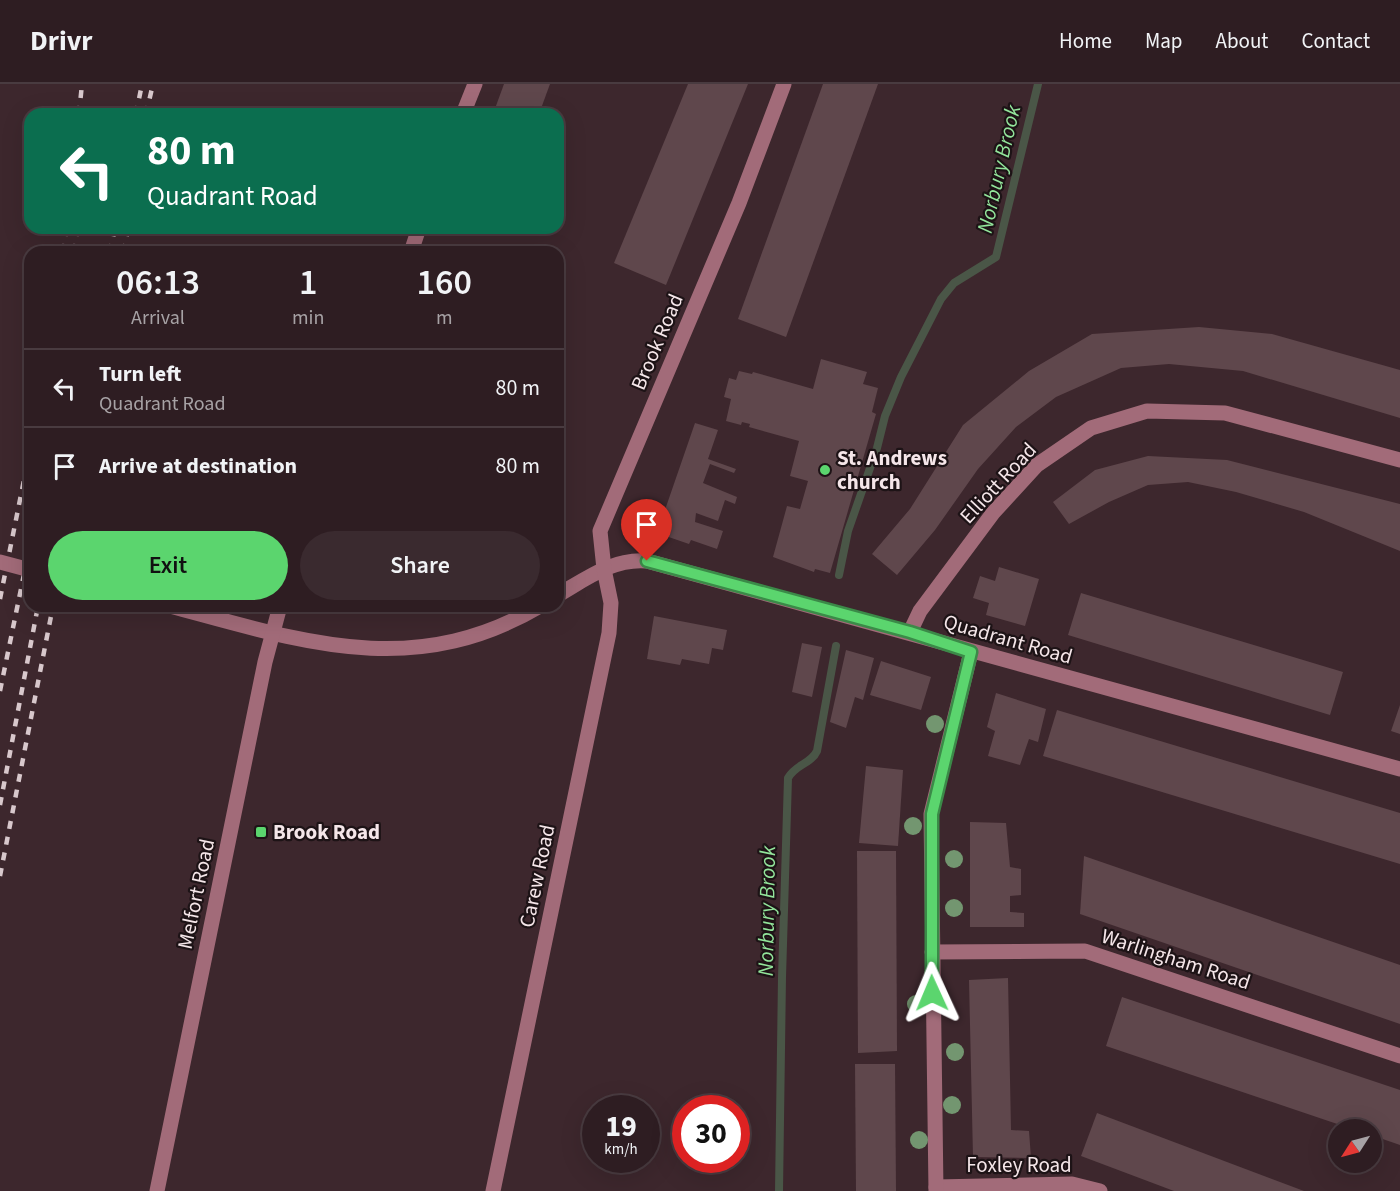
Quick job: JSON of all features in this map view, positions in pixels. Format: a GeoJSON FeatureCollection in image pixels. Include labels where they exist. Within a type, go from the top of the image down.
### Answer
{"type":"FeatureCollection","features":[{"type":"Feature","properties":{"kind":"street"},"geometry":{"type":"LineString","coordinates":[[465,108],[475,84]]}},
{"type":"Feature","properties":{"kind":"street","name":"Brook Road"},"geometry":{"type":"LineString","coordinates":[[603,569],[600,531],[739,203],[784,84]]}},
{"type":"Feature","properties":{"kind":"street","name":"Elliott Road"},"geometry":{"type":"LineString","coordinates":[[910,632],[920,610],[993,513],[1037,465],[1091,428],[1147,411],[1225,413],[1400,460]]}},
{"type":"Feature","properties":{"kind":"street","name":"Quadrant Road"},"geometry":{"type":"LineString","coordinates":[[603,569],[627,561],[647,561],[1400,769]]}},
{"type":"Feature","properties":{"kind":"street"},"geometry":{"type":"LineString","coordinates":[[0,562],[24,568]]}},
{"type":"Feature","properties":{"kind":"street"},"geometry":{"type":"LineString","coordinates":[[564,592],[603,569]]}},
{"type":"Feature","properties":{"kind":"street","name":"Carew Road"},"geometry":{"type":"LineString","coordinates":[[493,1191],[609,633],[611,603],[603,569]]}},
{"type":"Feature","properties":{"kind":"street"},"geometry":{"type":"LineString","coordinates":[[192,612],[272,634],[345,648],[407,650],[469,639],[530,612]]}},
{"type":"Feature","properties":{"kind":"street","name":"Melfort Road"},"geometry":{"type":"LineString","coordinates":[[157,1191],[278,612]]}},
{"type":"Feature","properties":{"kind":"street"},"geometry":{"type":"LineString","coordinates":[[936,1189],[932,814],[971,652]]}},
{"type":"Feature","properties":{"kind":"street","name":"Warlingham Road"},"geometry":{"type":"LineString","coordinates":[[932,952],[1085,951],[1400,1056]]}},
{"type":"Feature","properties":{"kind":"street","name":"Foxley Road"},"geometry":{"type":"LineString","coordinates":[[936,1189],[1072,1184],[1100,1191]]}},
{"type":"Feature","properties":{"kind":"building"},"geometry":{"type":"Polygon","coordinates":[[[504,84],[550,84],[541,108],[495,108],[504,84]]]}},
{"type":"Feature","properties":{"kind":"building"},"geometry":{"type":"Polygon","coordinates":[[[688,84],[748,84],[666,285],[614,263],[688,84]]]}},
{"type":"Feature","properties":{"kind":"building"},"geometry":{"type":"Polygon","coordinates":[[[823,84],[878,84],[786,337],[738,319],[823,84]]]}},
{"type":"Feature","properties":{"kind":"building"},"geometry":{"type":"Polygon","coordinates":[[[1199,327],[1272,334],[1400,370],[1400,418],[1243,371],[1169,364],[1121,368],[1056,397],[1016,427],[978,469],[935,530],[897,575],[872,554],[910,509],[963,425],[1029,371],[1092,334],[1199,327]]]}},
{"type":"Feature","properties":{"kind":"building","name":"St. Andrews church"},"geometry":{"type":"Polygon","coordinates":[[[821,359],[867,372],[863,384],[878,388],[872,412],[876,414],[830,573],[815,569],[814,572],[773,557],[787,506],[800,509],[808,481],[790,476],[799,441],[749,427],[750,424],[742,422],[741,425],[726,421],[731,399],[724,397],[729,378],[736,380],[739,371],[752,374],[753,372],[813,389],[821,359]]]}},
{"type":"Feature","properties":{"kind":"building"},"geometry":{"type":"Polygon","coordinates":[[[695,423],[718,430],[708,459],[736,469],[734,473],[710,464],[703,483],[737,497],[735,504],[725,500],[718,521],[696,513],[695,522],[723,531],[717,549],[691,540],[689,544],[657,533],[695,423]]]}},
{"type":"Feature","properties":{"kind":"building"},"geometry":{"type":"Polygon","coordinates":[[[1148,456],[1227,460],[1400,504],[1400,551],[1304,512],[1236,492],[1188,482],[1148,485],[1109,502],[1069,524],[1053,502],[1095,470],[1148,456]]]}},
{"type":"Feature","properties":{"kind":"building"},"geometry":{"type":"Polygon","coordinates":[[[999,567],[1039,579],[1025,626],[986,615],[989,603],[973,598],[980,576],[995,581],[999,567]]]}},
{"type":"Feature","properties":{"kind":"building"},"geometry":{"type":"Polygon","coordinates":[[[1081,593],[1343,672],[1330,715],[1068,635],[1081,593]]]}},
{"type":"Feature","properties":{"kind":"building"},"geometry":{"type":"Polygon","coordinates":[[[654,616],[727,630],[723,650],[712,648],[709,664],[682,659],[680,665],[647,659],[654,616]]]}},
{"type":"Feature","properties":{"kind":"building"},"geometry":{"type":"Polygon","coordinates":[[[802,643],[822,647],[812,697],[792,692],[802,643]]]}},
{"type":"Feature","properties":{"kind":"building"},"geometry":{"type":"Polygon","coordinates":[[[846,650],[874,658],[863,700],[855,697],[846,728],[830,722],[846,650]]]}},
{"type":"Feature","properties":{"kind":"building"},"geometry":{"type":"Polygon","coordinates":[[[881,661],[931,677],[921,710],[870,695],[881,661]]]}},
{"type":"Feature","properties":{"kind":"building"},"geometry":{"type":"Polygon","coordinates":[[[996,693],[1046,709],[1038,742],[1029,739],[1020,765],[988,756],[995,731],[987,727],[996,693]]]}},
{"type":"Feature","properties":{"kind":"building"},"geometry":{"type":"Polygon","coordinates":[[[1400,705],[1400,734],[1391,731],[1400,705]]]}},
{"type":"Feature","properties":{"kind":"building"},"geometry":{"type":"Polygon","coordinates":[[[1057,710],[1400,813],[1400,864],[1043,756],[1057,710]]]}},
{"type":"Feature","properties":{"kind":"building"},"geometry":{"type":"Polygon","coordinates":[[[866,766],[903,770],[898,846],[859,843],[866,766]]]}},
{"type":"Feature","properties":{"kind":"building"},"geometry":{"type":"Polygon","coordinates":[[[970,822],[1006,823],[1010,867],[1021,869],[1021,895],[1010,896],[1010,912],[1024,913],[1024,927],[970,927],[970,822]]]}},
{"type":"Feature","properties":{"kind":"building"},"geometry":{"type":"Polygon","coordinates":[[[857,851],[896,851],[897,1051],[858,1053],[857,851]]]}},
{"type":"Feature","properties":{"kind":"building"},"geometry":{"type":"Polygon","coordinates":[[[1084,856],[1400,965],[1400,1024],[1080,914],[1084,856]]]}},
{"type":"Feature","properties":{"kind":"building"},"geometry":{"type":"Polygon","coordinates":[[[1008,978],[1011,1130],[1029,1131],[1031,1158],[973,1157],[969,980],[1008,978]]]}},
{"type":"Feature","properties":{"kind":"building"},"geometry":{"type":"Polygon","coordinates":[[[1122,997],[1400,1090],[1400,1145],[1382,1139],[1382,1119],[1328,1119],[1328,1121],[1106,1046],[1122,997]]]}},
{"type":"Feature","properties":{"kind":"building"},"geometry":{"type":"Polygon","coordinates":[[[855,1064],[895,1064],[896,1191],[856,1191],[855,1064]]]}},
{"type":"Feature","properties":{"kind":"building"},"geometry":{"type":"Polygon","coordinates":[[[1097,1113],[1304,1191],[1174,1191],[1081,1156],[1097,1113]]]}},
{"type":"Feature","properties":{"kind":"waterway","name":"Norbury Brook"},"geometry":{"type":"LineString","coordinates":[[839,575],[848,531],[877,448],[885,416],[901,377],[941,299],[954,283],[996,257],[1038,84]]}},
{"type":"Feature","properties":{"kind":"waterway","name":"Norbury Brook"},"geometry":{"type":"LineString","coordinates":[[779,1191],[788,778],[817,751],[836,646]]}},
{"type":"Feature","properties":{"kind":"railway"},"geometry":{"type":"LineString","coordinates":[[80,108],[82,84]]}},
{"type":"Feature","properties":{"kind":"railway"},"geometry":{"type":"LineString","coordinates":[[137,108],[142,84]]}},
{"type":"Feature","properties":{"kind":"railway"},"geometry":{"type":"LineString","coordinates":[[147,108],[153,84]]}},
{"type":"Feature","properties":{"kind":"railway"},"geometry":{"type":"LineString","coordinates":[[64,246],[66,234]]}},
{"type":"Feature","properties":{"kind":"railway"},"geometry":{"type":"LineString","coordinates":[[76,234],[76,246]]}},
{"type":"Feature","properties":{"kind":"railway"},"geometry":{"type":"LineString","coordinates":[[111,246],[114,234]]}},
{"type":"Feature","properties":{"kind":"railway"},"geometry":{"type":"LineString","coordinates":[[125,246],[127,234]]}},
{"type":"Feature","properties":{"kind":"railway"},"geometry":{"type":"LineString","coordinates":[[0,599],[24,480]]}},
{"type":"Feature","properties":{"kind":"railway"},"geometry":{"type":"LineString","coordinates":[[0,691],[24,574]]}},
{"type":"Feature","properties":{"kind":"railway"},"geometry":{"type":"LineString","coordinates":[[0,805],[37,612]]}},
{"type":"Feature","properties":{"kind":"railway"},"geometry":{"type":"LineString","coordinates":[[0,876],[52,612]]}},
{"type":"Feature","properties":{"kind":"place","name":"St. Andrews church"},"geometry":{"type":"Point","coordinates":[825,470]}},
{"type":"Feature","properties":{"kind":"place","name":"Brook Road"},"geometry":{"type":"Point","coordinates":[261,832]}},
{"type":"Feature","properties":{"kind":"route"},"geometry":{"type":"LineString","coordinates":[[647,561],[910,632],[971,652],[932,814],[932,993]]}}]}
